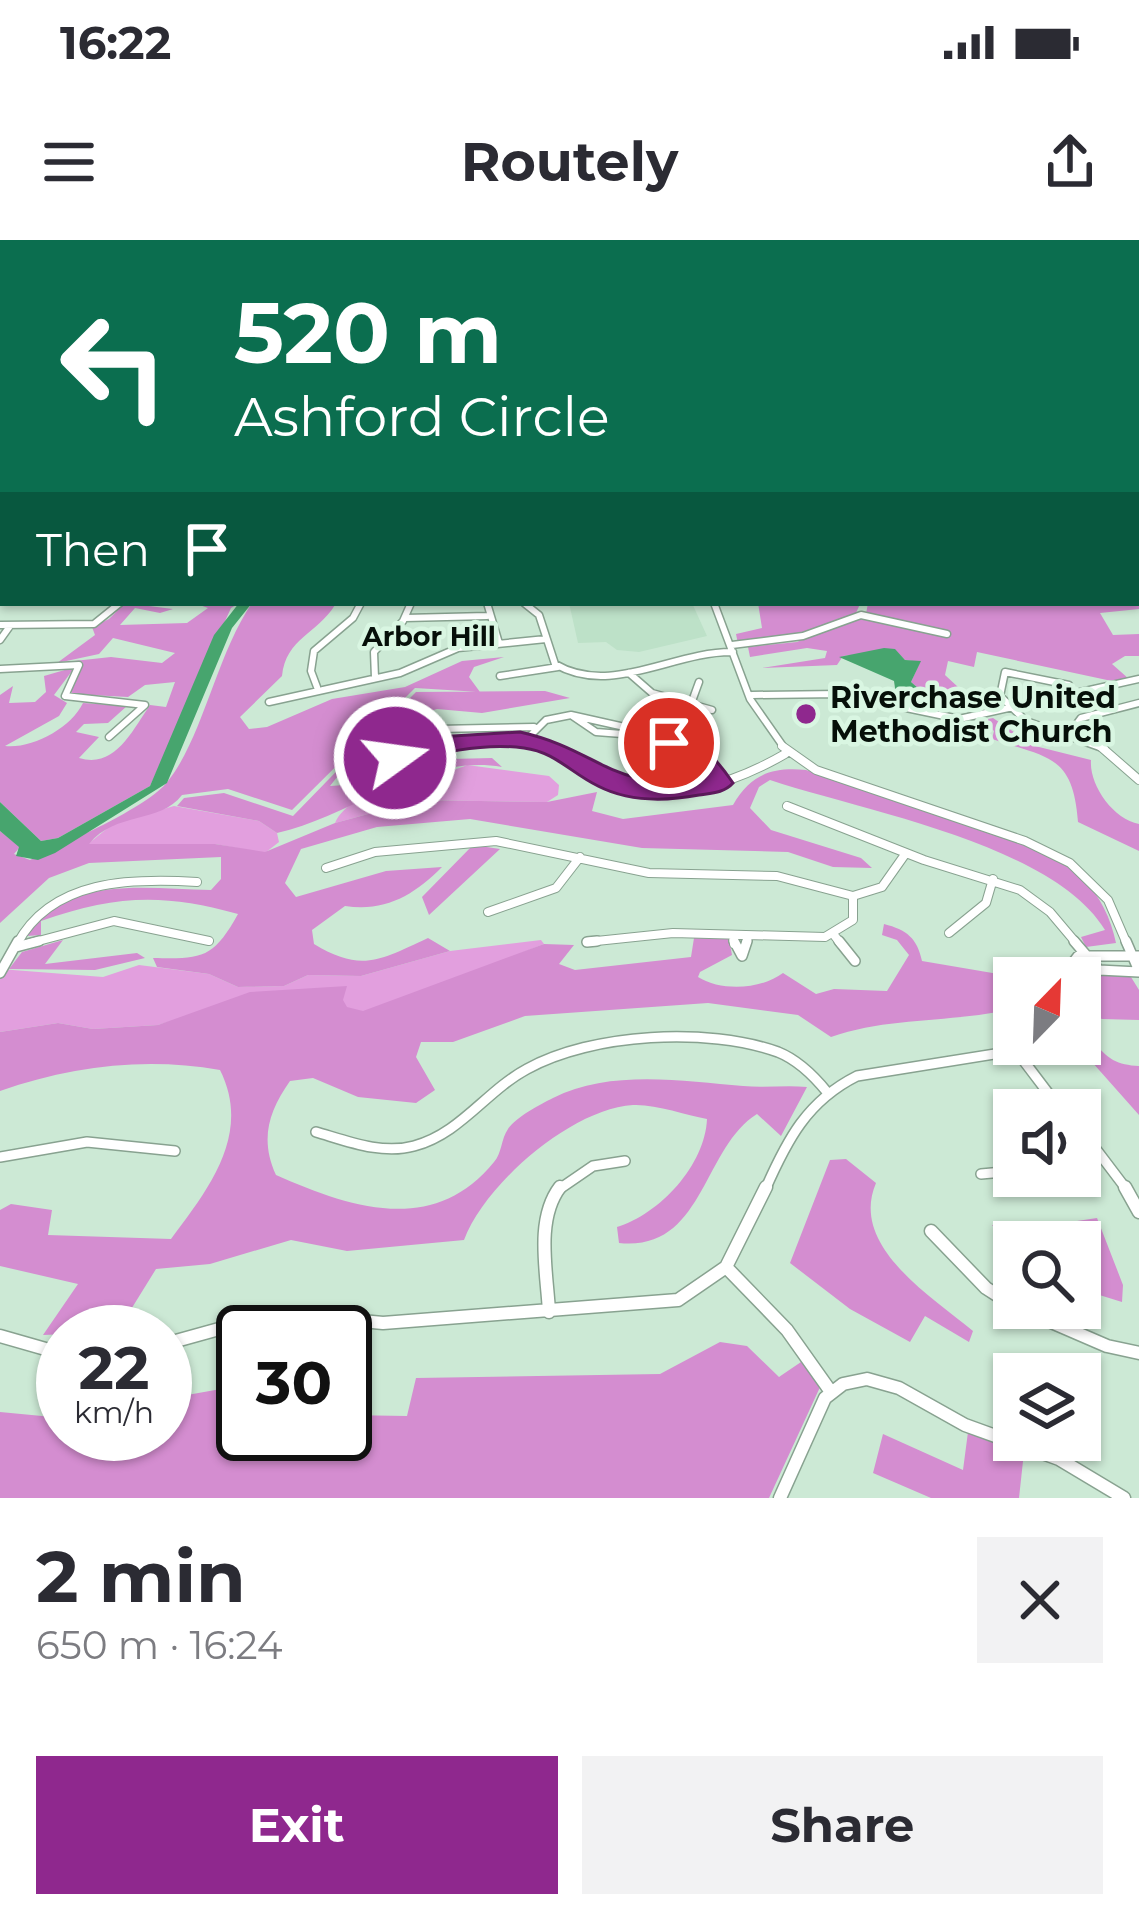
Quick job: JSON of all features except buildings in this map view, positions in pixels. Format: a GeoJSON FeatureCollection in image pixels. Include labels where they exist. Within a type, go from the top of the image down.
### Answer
{"type":"FeatureCollection","features":[{"type":"Feature","properties":{"kind":"street"},"geometry":{"type":"LineString","coordinates":[[0,625],[94,624],[116,606]]}},
{"type":"Feature","properties":{"kind":"street"},"geometry":{"type":"LineString","coordinates":[[317,687],[310,668],[314,651],[353,618],[359,606]]}},
{"type":"Feature","properties":{"kind":"street"},"geometry":{"type":"LineString","coordinates":[[374,678],[375,649],[405,618],[410,606]]}},
{"type":"Feature","properties":{"kind":"street"},"geometry":{"type":"LineString","coordinates":[[487,606],[499,643]]}},
{"type":"Feature","properties":{"kind":"street"},"geometry":{"type":"LineString","coordinates":[[528,606],[539,615],[558,667]]}},
{"type":"Feature","properties":{"kind":"street"},"geometry":{"type":"LineString","coordinates":[[715,606],[752,695],[783,753],[1058,856],[1104,895],[1136,955],[1139,971],[1101,970]]}},
{"type":"Feature","properties":{"kind":"street"},"geometry":{"type":"LineString","coordinates":[[500,676],[558,667],[593,680],[719,653],[732,645],[803,636],[861,615],[947,634]]}},
{"type":"Feature","properties":{"kind":"street"},"geometry":{"type":"LineString","coordinates":[[405,618],[487,616]]}},
{"type":"Feature","properties":{"kind":"street"},"geometry":{"type":"LineString","coordinates":[[0,640],[10,626]]}},
{"type":"Feature","properties":{"kind":"street"},"geometry":{"type":"LineString","coordinates":[[269,702],[317,687],[374,678],[452,650],[546,638]]}},
{"type":"Feature","properties":{"kind":"street"},"geometry":{"type":"LineString","coordinates":[[719,653],[732,645]]}},
{"type":"Feature","properties":{"kind":"street"},"geometry":{"type":"LineString","coordinates":[[719,653],[740,665]]}},
{"type":"Feature","properties":{"kind":"street"},"geometry":{"type":"LineString","coordinates":[[0,669],[79,665],[65,696],[145,705],[109,737]]}},
{"type":"Feature","properties":{"kind":"street"},"geometry":{"type":"LineString","coordinates":[[633,671],[647,691],[712,710]]}},
{"type":"Feature","properties":{"kind":"street"},"geometry":{"type":"LineString","coordinates":[[1069,686],[1003,671],[1000,696],[1008,709],[1036,726],[1115,751],[1139,780]]}},
{"type":"Feature","properties":{"kind":"street"},"geometry":{"type":"LineString","coordinates":[[752,695],[839,694],[946,719],[1139,680]]}},
{"type":"Feature","properties":{"kind":"street"},"geometry":{"type":"LineString","coordinates":[[692,704],[700,682]]}},
{"type":"Feature","properties":{"kind":"street"},"geometry":{"type":"LineString","coordinates":[[1070,733],[1081,718],[1139,704]]}},
{"type":"Feature","properties":{"kind":"street"},"geometry":{"type":"LineString","coordinates":[[401,755],[400,741],[428,730],[534,727],[567,713],[629,728],[622,734],[601,734],[567,713]]}},
{"type":"Feature","properties":{"kind":"street"},"geometry":{"type":"LineString","coordinates":[[526,740],[534,727]]}},
{"type":"Feature","properties":{"kind":"street"},"geometry":{"type":"LineString","coordinates":[[674,731],[668,746],[702,756],[721,783]]}},
{"type":"Feature","properties":{"kind":"street"},"geometry":{"type":"LineString","coordinates":[[359,766],[444,743],[526,740],[557,748],[608,782],[672,791],[743,779],[783,753]]}},
{"type":"Feature","properties":{"kind":"street"},"geometry":{"type":"LineString","coordinates":[[788,806],[906,854],[993,879],[1042,904],[1088,957]]}},
{"type":"Feature","properties":{"kind":"street"},"geometry":{"type":"LineString","coordinates":[[326,868],[366,854],[479,841],[658,874],[777,875],[853,896],[882,887],[906,854]]}},
{"type":"Feature","properties":{"kind":"street"},"geometry":{"type":"LineString","coordinates":[[488,912],[556,888],[580,857]]}},
{"type":"Feature","properties":{"kind":"street"},"geometry":{"type":"LineString","coordinates":[[950,933],[986,903],[993,879]]}},
{"type":"Feature","properties":{"kind":"street"},"geometry":{"type":"LineString","coordinates":[[0,973],[35,917],[77,890],[197,882]]}},
{"type":"Feature","properties":{"kind":"street"},"geometry":{"type":"LineString","coordinates":[[587,942],[673,933],[834,935],[853,920],[853,896]]}},
{"type":"Feature","properties":{"kind":"street"},"geometry":{"type":"LineString","coordinates":[[16,946],[114,921],[209,941]]}},
{"type":"Feature","properties":{"kind":"street"},"geometry":{"type":"LineString","coordinates":[[733,935],[736,953],[742,956],[748,952],[748,936]]}},
{"type":"Feature","properties":{"kind":"street"},"geometry":{"type":"LineString","coordinates":[[834,935],[855,961]]}},
{"type":"Feature","properties":{"kind":"street"},"geometry":{"type":"LineString","coordinates":[[1079,957],[1136,955]]}},
{"type":"Feature","properties":{"kind":"street"},"geometry":{"type":"LineString","coordinates":[[316,1132],[380,1148],[416,1146],[442,1135],[503,1084],[542,1061],[583,1051],[680,1042],[779,1053],[808,1071],[827,1092]]}},
{"type":"Feature","properties":{"kind":"street"},"geometry":{"type":"LineString","coordinates":[[192,1337],[277,1313],[383,1323],[669,1302],[702,1288],[726,1267],[797,1125],[827,1092],[874,1072],[993,1054]]}},
{"type":"Feature","properties":{"kind":"street"},"geometry":{"type":"LineString","coordinates":[[1027,1065],[1045,1089]]}},
{"type":"Feature","properties":{"kind":"street"},"geometry":{"type":"LineString","coordinates":[[0,1157],[88,1142],[175,1151]]}},
{"type":"Feature","properties":{"kind":"street"},"geometry":{"type":"LineString","coordinates":[[1101,1153],[1139,1212]]}},
{"type":"Feature","properties":{"kind":"street"},"geometry":{"type":"LineString","coordinates":[[549,1312],[545,1221],[552,1196],[581,1167],[625,1161]]}},
{"type":"Feature","properties":{"kind":"street"},"geometry":{"type":"LineString","coordinates":[[981,1174],[993,1173]]}},
{"type":"Feature","properties":{"kind":"street"},"geometry":{"type":"LineString","coordinates":[[931,1231],[993,1291]]}},
{"type":"Feature","properties":{"kind":"street"},"geometry":{"type":"LineString","coordinates":[[726,1267],[787,1330],[831,1392]]}},
{"type":"Feature","properties":{"kind":"street"},"geometry":{"type":"LineString","coordinates":[[1067,1329],[1139,1353]]}},
{"type":"Feature","properties":{"kind":"street"},"geometry":{"type":"LineString","coordinates":[[0,1336],[36,1346]]}},
{"type":"Feature","properties":{"kind":"street"},"geometry":{"type":"LineString","coordinates":[[780,1498],[816,1414],[831,1392],[860,1380],[886,1383],[965,1425],[1059,1460],[1124,1498]]}},
{"type":"Feature","properties":{"kind":"shaded area"},"geometry":{"type":"Polygon","coordinates":[[[122,606],[149,606],[173,609],[160,613],[135,608],[120,625],[187,623],[208,608],[202,606],[234,606],[150,786],[58,838],[41,841],[0,802],[0,695],[13,686],[9,703],[35,702],[46,692],[44,676],[75,667],[54,695],[67,703],[59,716],[5,746],[50,735],[70,721],[83,703],[127,706],[108,723],[84,724],[76,732],[99,737],[79,758],[92,760],[113,753],[150,705],[166,707],[175,682],[145,685],[128,697],[72,694],[70,688],[83,663],[74,661],[111,657],[162,663],[175,653],[113,638],[99,654],[57,663],[95,635],[92,627],[122,606]]]}},
{"type":"Feature","properties":{"kind":"shaded area"},"geometry":{"type":"Polygon","coordinates":[[[237,606],[250,606],[232,628],[167,783],[55,853],[38,860],[16,856],[19,847],[0,831],[0,802],[41,841],[58,838],[150,786],[214,635],[237,606]]]}},
{"type":"Feature","properties":{"kind":"shaded area"},"geometry":{"type":"Polygon","coordinates":[[[250,606],[334,606],[289,653],[282,676],[240,717],[249,729],[267,727],[332,699],[405,687],[462,661],[504,657],[474,667],[469,677],[480,692],[415,688],[292,810],[228,789],[182,795],[162,810],[112,826],[89,844],[215,844],[265,852],[335,823],[420,800],[547,802],[597,792],[592,811],[623,819],[733,805],[747,786],[764,775],[806,770],[990,829],[1057,860],[1094,892],[1116,943],[1086,947],[1081,937],[1105,930],[1079,900],[1001,853],[903,818],[770,780],[759,787],[750,808],[771,830],[861,858],[872,868],[833,867],[788,852],[642,848],[470,819],[377,827],[301,849],[285,883],[296,897],[386,871],[442,867],[421,886],[386,904],[345,906],[312,930],[314,944],[359,961],[383,957],[428,938],[450,951],[361,976],[308,975],[284,986],[238,987],[209,974],[157,967],[153,958],[195,956],[221,940],[238,914],[211,907],[162,900],[116,902],[41,921],[41,935],[27,936],[44,916],[86,894],[134,888],[211,890],[221,879],[221,857],[89,863],[49,878],[0,923],[0,831],[20,847],[14,854],[30,860],[124,814],[158,791],[191,742],[250,606]]]}},
{"type":"Feature","properties":{"kind":"shaded area"},"geometry":{"type":"Polygon","coordinates":[[[570,606],[693,606],[707,636],[639,652],[617,650],[606,642],[578,643],[570,606]]]}},
{"type":"Feature","properties":{"kind":"shaded area"},"geometry":{"type":"Polygon","coordinates":[[[758,606],[859,606],[856,613],[813,631],[738,644],[736,634],[762,628],[758,606]]]}},
{"type":"Feature","properties":{"kind":"shaded area"},"geometry":{"type":"Polygon","coordinates":[[[867,606],[1139,606],[1100,613],[1113,635],[1139,634],[1139,656],[1125,656],[1112,664],[1129,679],[1121,683],[977,652],[974,667],[948,661],[945,675],[958,687],[933,701],[911,682],[920,662],[905,660],[895,650],[843,656],[837,665],[762,668],[825,658],[827,651],[807,648],[750,657],[748,647],[797,642],[853,617],[950,636],[866,614],[867,606]]]}},
{"type":"Feature","properties":{"kind":"shaded area"},"geometry":{"type":"Polygon","coordinates":[[[895,649],[905,660],[921,661],[911,682],[933,701],[901,699],[887,690],[895,688],[894,681],[839,657],[895,649]]]}},
{"type":"Feature","properties":{"kind":"shaded area"},"geometry":{"type":"Polygon","coordinates":[[[545,691],[570,698],[482,713],[437,709],[397,721],[403,734],[370,738],[416,692],[545,691]]]}},
{"type":"Feature","properties":{"kind":"shaded area"},"geometry":{"type":"Polygon","coordinates":[[[993,718],[1035,746],[1091,760],[1104,800],[1139,824],[1139,851],[1078,822],[1064,771],[1043,756],[992,739],[994,731],[983,720],[993,718]]]}},
{"type":"Feature","properties":{"kind":"shaded area"},"geometry":{"type":"Polygon","coordinates":[[[363,744],[330,786],[376,783],[450,759],[492,758],[502,767],[472,765],[416,777],[277,833],[259,821],[177,806],[184,798],[224,793],[293,816],[363,744]]]}},
{"type":"Feature","properties":{"kind":"shaded area"},"geometry":{"type":"Polygon","coordinates":[[[467,765],[549,776],[559,785],[558,795],[547,802],[420,800],[335,823],[344,810],[376,791],[467,765]]]}},
{"type":"Feature","properties":{"kind":"shaded area"},"geometry":{"type":"Polygon","coordinates":[[[174,806],[259,821],[277,833],[279,842],[265,853],[215,844],[88,844],[114,823],[174,806]]]}},
{"type":"Feature","properties":{"kind":"shaded area"},"geometry":{"type":"Polygon","coordinates":[[[473,845],[500,849],[429,915],[422,897],[473,845]]]}},
{"type":"Feature","properties":{"kind":"shaded area"},"geometry":{"type":"Polygon","coordinates":[[[884,924],[910,936],[922,961],[993,973],[993,1012],[874,1026],[831,1037],[798,1015],[708,1003],[525,1016],[453,1042],[421,1042],[416,1057],[435,1090],[416,1103],[358,1097],[313,1078],[290,1081],[272,1115],[268,1150],[276,1175],[361,1205],[417,1208],[470,1185],[497,1158],[512,1124],[575,1089],[647,1079],[807,1087],[781,1136],[757,1114],[724,1150],[686,1215],[669,1231],[647,1241],[619,1243],[617,1227],[649,1211],[677,1185],[698,1153],[707,1119],[633,1105],[583,1120],[533,1153],[491,1196],[464,1240],[347,1251],[291,1240],[210,1264],[156,1269],[134,1305],[64,1305],[78,1284],[0,1266],[0,1210],[11,1204],[52,1210],[48,1235],[171,1239],[212,1180],[229,1138],[231,1116],[220,1070],[192,1066],[109,1066],[0,1091],[0,1032],[58,1023],[93,1029],[158,1025],[250,992],[347,986],[343,1000],[347,1007],[363,1011],[544,944],[574,945],[559,964],[575,970],[691,957],[694,938],[729,939],[732,955],[698,977],[742,987],[783,973],[816,994],[834,989],[887,991],[909,955],[897,940],[882,935],[884,924]]]}},
{"type":"Feature","properties":{"kind":"shaded area"},"geometry":{"type":"Polygon","coordinates":[[[63,940],[45,964],[137,953],[145,958],[95,970],[9,969],[22,952],[63,940]]]}},
{"type":"Feature","properties":{"kind":"shaded area"},"geometry":{"type":"Polygon","coordinates":[[[541,940],[544,944],[358,1018],[208,1010],[158,1025],[93,1029],[58,1023],[0,1032],[0,969],[103,977],[139,965],[209,974],[238,987],[284,986],[308,975],[361,976],[450,951],[541,940]]]}},
{"type":"Feature","properties":{"kind":"shaded area"},"geometry":{"type":"Polygon","coordinates":[[[1101,975],[1131,977],[1139,990],[1139,1020],[1101,1019],[1101,975]]]}},
{"type":"Feature","properties":{"kind":"shaded area"},"geometry":{"type":"Polygon","coordinates":[[[1101,1049],[1119,1062],[1139,1066],[1139,1115],[1095,1065],[1101,1065],[1101,1049]]]}},
{"type":"Feature","properties":{"kind":"shaded area"},"geometry":{"type":"Polygon","coordinates":[[[846,1159],[876,1183],[871,1206],[874,1228],[884,1248],[917,1285],[973,1331],[969,1342],[925,1316],[910,1342],[850,1309],[790,1263],[830,1160],[846,1159]]]}},
{"type":"Feature","properties":{"kind":"shaded area"},"geometry":{"type":"Polygon","coordinates":[[[1101,1228],[1123,1285],[1122,1302],[1101,1296],[1101,1228]]]}},
{"type":"Feature","properties":{"kind":"shaded area"},"geometry":{"type":"Polygon","coordinates":[[[720,1342],[747,1346],[779,1377],[801,1362],[821,1385],[769,1498],[0,1498],[0,1412],[36,1415],[36,1461],[192,1461],[192,1394],[216,1390],[216,1461],[372,1461],[372,1415],[407,1416],[416,1378],[660,1374],[720,1342]]]}},
{"type":"Feature","properties":{"kind":"shaded area"},"geometry":{"type":"Polygon","coordinates":[[[968,1432],[993,1441],[993,1461],[1023,1461],[1019,1498],[931,1498],[873,1473],[883,1434],[963,1470],[968,1432]]]}},
{"type":"Feature","properties":{"kind":"place","name":"Riverchase United Methodist Church"},"geometry":{"type":"Point","coordinates":[806,714]}},
{"type":"Feature","properties":{"kind":"district","name":"Arbor Hill"},"geometry":{"type":"Point","coordinates":[429,636]}},
{"type":"Feature","properties":{"kind":"route"},"geometry":{"type":"LineString","coordinates":[[395,758],[437,744],[520,740],[557,748],[608,782],[636,789],[672,791],[721,783],[702,756],[669,743]]}}]}
